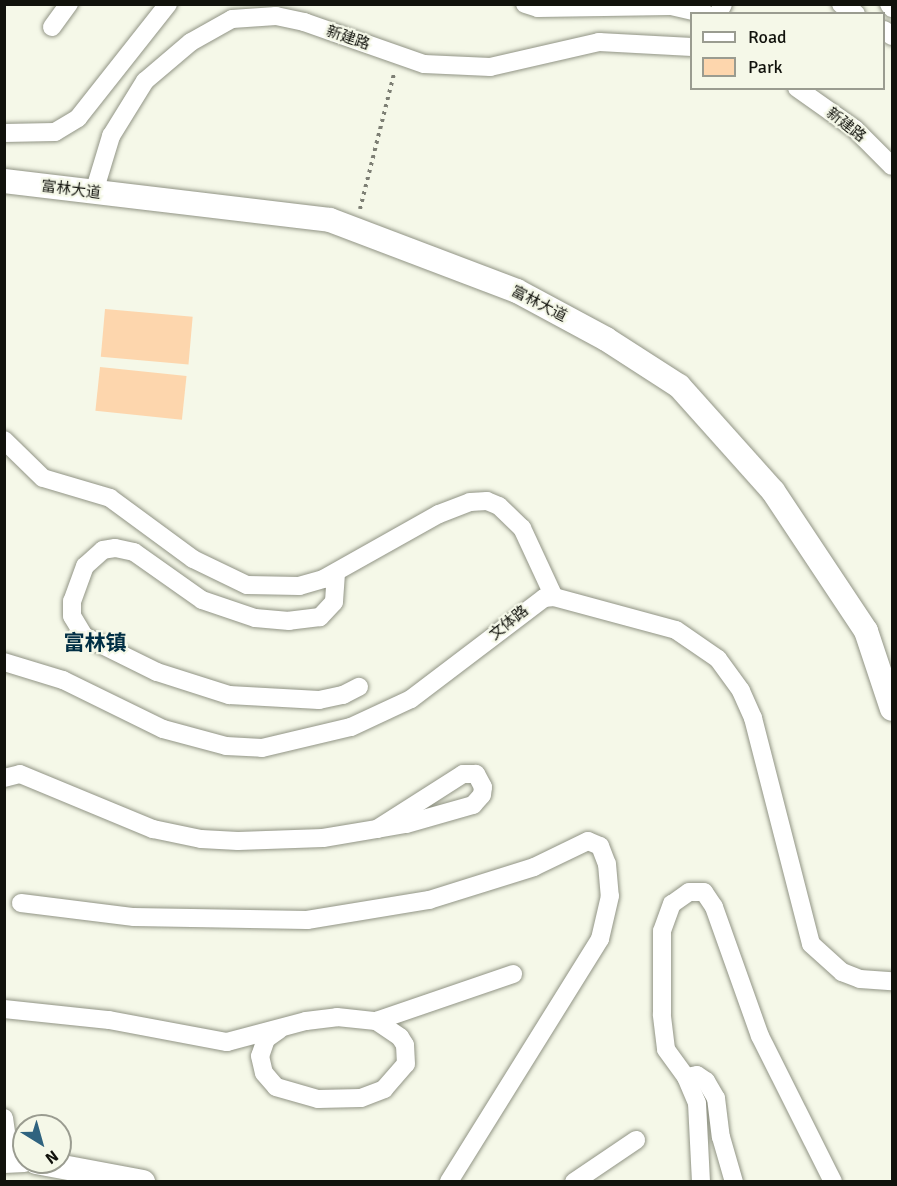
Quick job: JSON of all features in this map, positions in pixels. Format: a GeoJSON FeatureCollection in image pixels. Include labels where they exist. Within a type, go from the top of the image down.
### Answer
{"type":"FeatureCollection","features":[{"type":"Feature","properties":{"kind":"main road","name":"富林大道"},"geometry":{"type":"LineString","coordinates":[[4,181],[330,220],[517,291],[606,339],[679,386],[780,501],[866,631],[892,709]]}},
{"type":"Feature","properties":{"kind":"main road"},"geometry":{"type":"LineString","coordinates":[[72,1169],[143,1182]]}},
{"type":"Feature","properties":{"kind":"street"},"geometry":{"type":"LineString","coordinates":[[52,27],[69,4]]}},
{"type":"Feature","properties":{"kind":"street"},"geometry":{"type":"LineString","coordinates":[[4,133],[55,132],[78,118],[168,4]]}},
{"type":"Feature","properties":{"kind":"street"},"geometry":{"type":"LineString","coordinates":[[525,4],[671,6],[697,12]]}},
{"type":"Feature","properties":{"kind":"street"},"geometry":{"type":"LineString","coordinates":[[889,4],[892,8]]}},
{"type":"Feature","properties":{"kind":"street","name":"新建路"},"geometry":{"type":"LineString","coordinates":[[94,192],[111,136],[146,81],[191,42],[232,19],[276,16],[304,22],[424,64],[490,67],[599,42],[690,47]]}},
{"type":"Feature","properties":{"kind":"street","name":"新建路"},"geometry":{"type":"LineString","coordinates":[[800,90],[855,129],[892,166]]}},
{"type":"Feature","properties":{"kind":"street"},"geometry":{"type":"LineString","coordinates":[[4,440],[43,478],[124,505],[184,553],[228,579],[273,588],[299,586],[336,573],[439,514],[470,502],[487,501],[498,506],[522,528],[554,597],[676,630],[718,659],[741,691],[753,718],[811,944],[842,972],[860,979],[892,981]]}},
{"type":"Feature","properties":{"kind":"street"},"geometry":{"type":"LineString","coordinates":[[336,573],[334,602],[320,616],[289,621],[255,618],[202,600],[134,552],[115,548],[104,550],[85,566],[72,601],[72,616],[84,636],[157,672],[229,695],[319,699],[343,695],[359,687]]}},
{"type":"Feature","properties":{"kind":"street","name":"文体路"},"geometry":{"type":"LineString","coordinates":[[4,662],[63,680],[163,729],[226,746],[262,748],[351,727],[411,699],[532,604],[554,597]]}},
{"type":"Feature","properties":{"kind":"street"},"geometry":{"type":"LineString","coordinates":[[4,778],[20,774],[127,820],[201,839],[323,837],[377,829],[459,811],[479,800],[483,787],[476,774],[463,774],[377,829]]}},
{"type":"Feature","properties":{"kind":"street"},"geometry":{"type":"LineString","coordinates":[[21,903],[134,917],[307,920],[429,900],[534,867],[588,841],[600,846],[607,864],[610,896],[600,939],[448,1182]]}},
{"type":"Feature","properties":{"kind":"street"},"geometry":{"type":"LineString","coordinates":[[701,1182],[697,1103],[686,1077],[666,1050],[662,931],[672,904],[689,892],[704,892],[714,907],[760,1036],[833,1182]]}},
{"type":"Feature","properties":{"kind":"street"},"geometry":{"type":"LineString","coordinates":[[4,1009],[109,1020],[227,1042],[283,1027],[337,1017],[376,1021],[513,974]]}},
{"type":"Feature","properties":{"kind":"street"},"geometry":{"type":"LineString","coordinates":[[283,1027],[266,1039],[260,1056],[264,1073],[276,1087],[318,1098],[361,1098],[384,1089],[406,1064],[407,1054],[400,1037],[376,1021]]}},
{"type":"Feature","properties":{"kind":"street"},"geometry":{"type":"LineString","coordinates":[[686,1077],[697,1075],[706,1082],[716,1098],[721,1137],[734,1182]]}},
{"type":"Feature","properties":{"kind":"street"},"geometry":{"type":"LineString","coordinates":[[4,1118],[12,1155]]}},
{"type":"Feature","properties":{"kind":"street"},"geometry":{"type":"LineString","coordinates":[[574,1182],[636,1140]]}},
{"type":"Feature","properties":{"kind":"path"},"geometry":{"type":"LineString","coordinates":[[354,229],[399,56]]}},
{"type":"Feature","properties":{"kind":"green space"},"geometry":{"type":"Polygon","coordinates":[[[105,309],[193,317],[188,364],[101,357],[105,309]]]}},
{"type":"Feature","properties":{"kind":"green space"},"geometry":{"type":"Polygon","coordinates":[[[100,367],[187,376],[182,420],[95,411],[100,367]]]}},
{"type":"Feature","properties":{"kind":"district","name":"富林镇"},"geometry":{"type":"Point","coordinates":[95,643]}}]}
